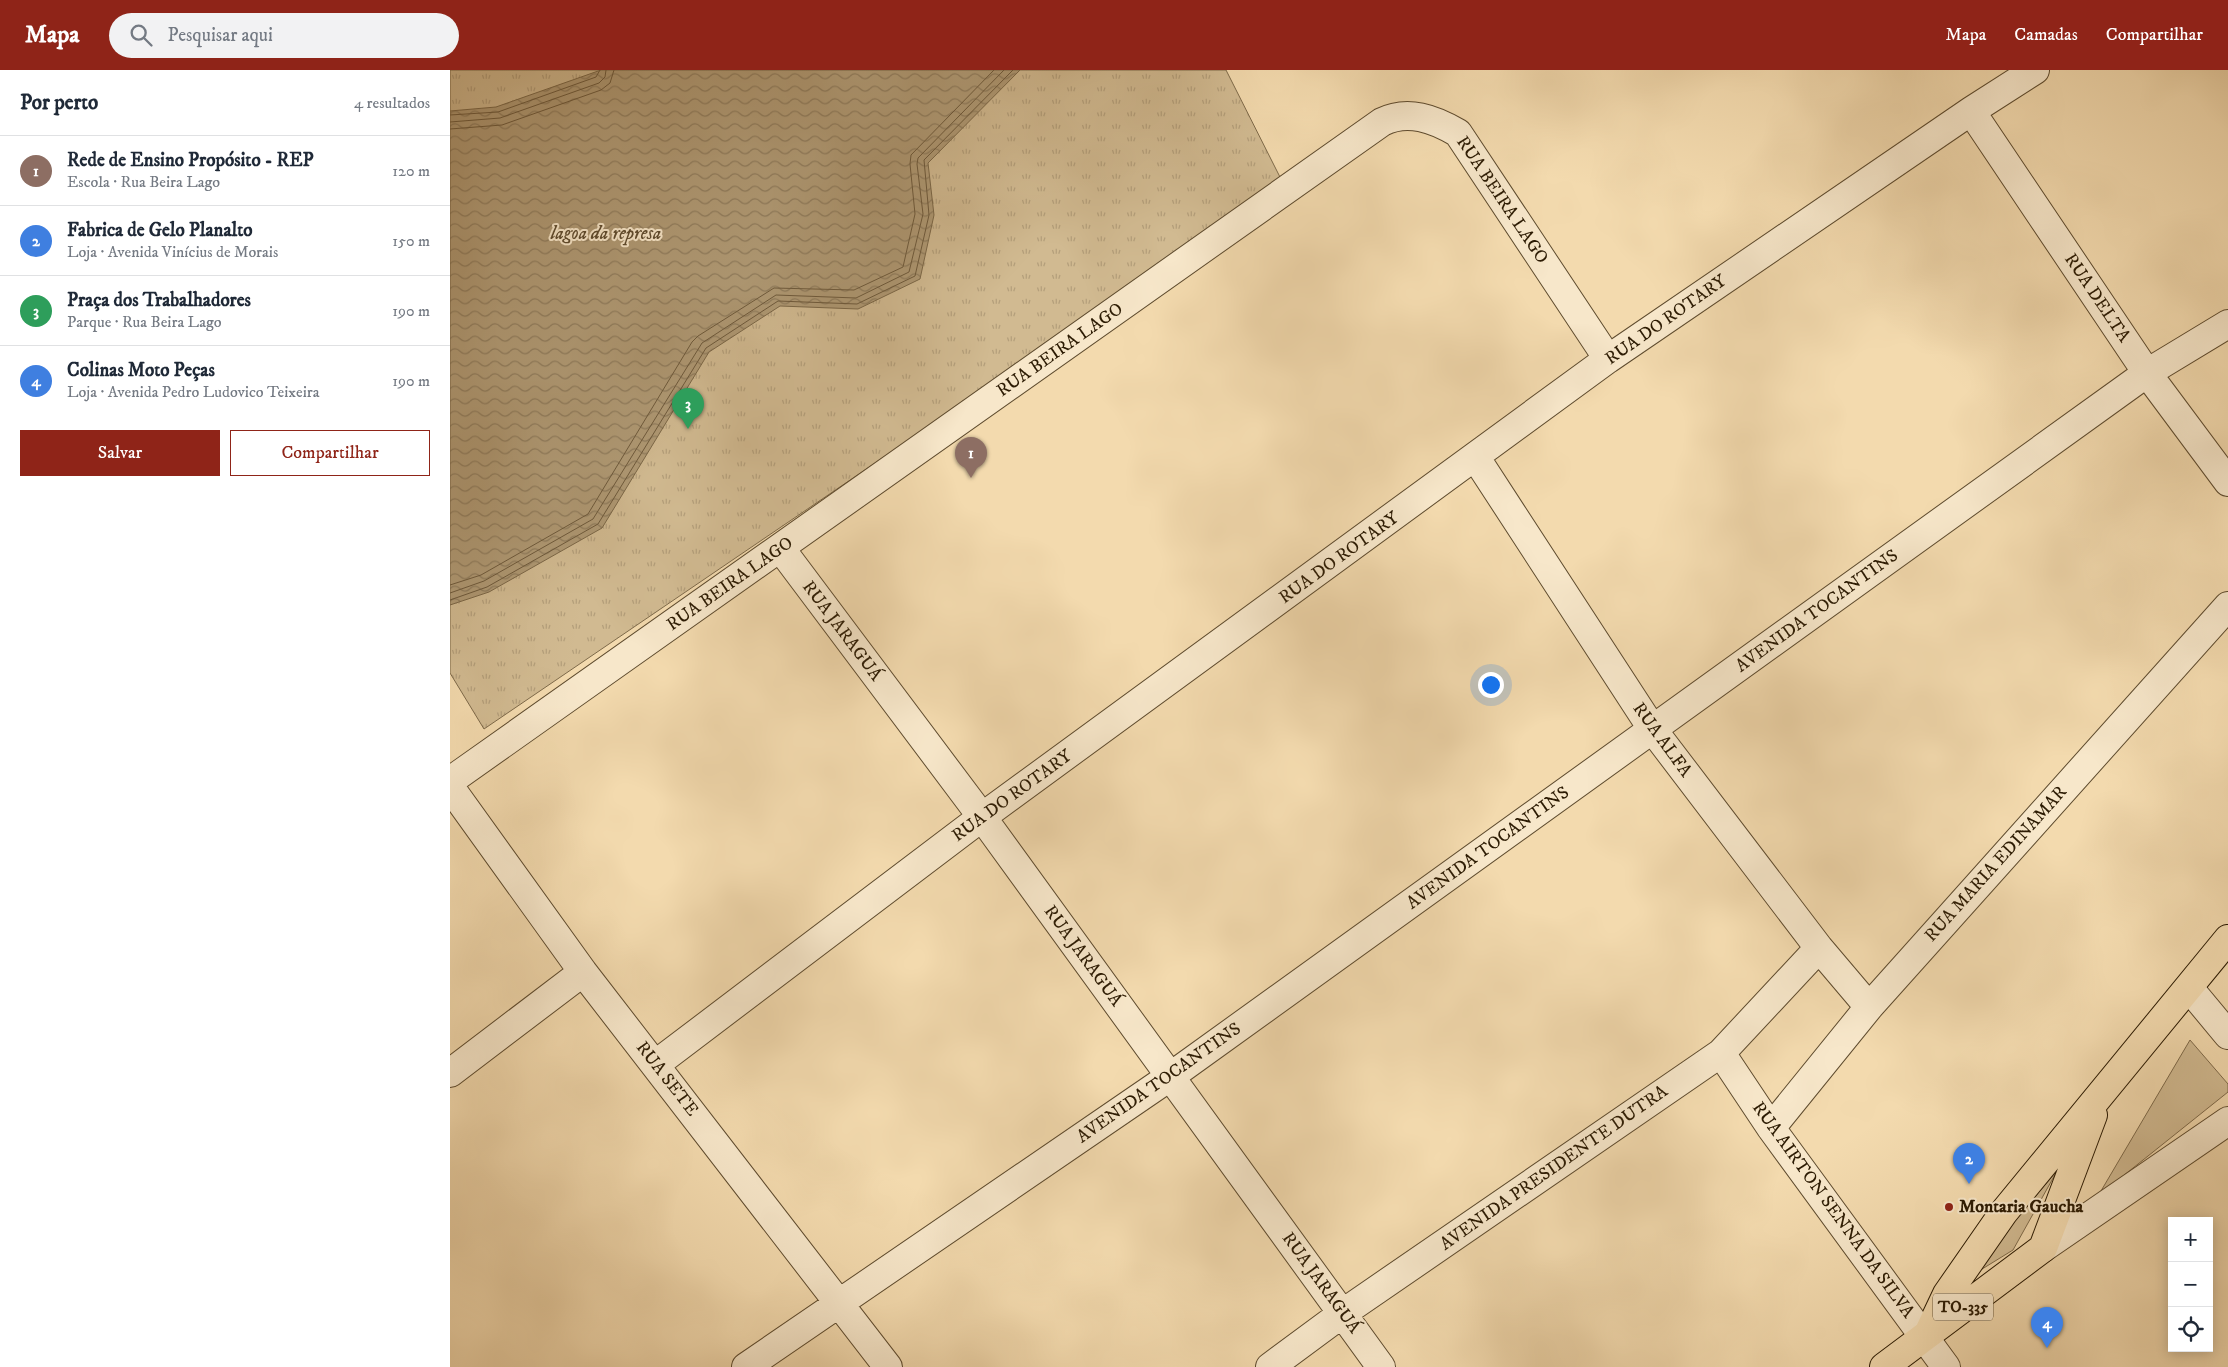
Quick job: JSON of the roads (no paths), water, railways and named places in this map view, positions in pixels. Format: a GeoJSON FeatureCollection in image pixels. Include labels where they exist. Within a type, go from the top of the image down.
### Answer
{"type":"FeatureCollection","features":[{"type":"Feature","properties":{"kind":"main road","name":"TO-335"},"geometry":{"type":"LineString","coordinates":[[1927,1334],[1947,1294],[2004,1212],[2228,939]]}},
{"type":"Feature","properties":{"kind":"main road","name":"TO-335"},"geometry":{"type":"LineString","coordinates":[[1884,1367],[2043,1248],[2101,1095]]}},
{"type":"Feature","properties":{"kind":"street","name":"RUA DO ROTARY"},"geometry":{"type":"LineString","coordinates":[[656,1064],[982,818],[1476,458],[1608,359],[1971,111],[2035,70]]}},
{"type":"Feature","properties":{"kind":"street","name":"RUA DELTA"},"geometry":{"type":"LineString","coordinates":[[1971,111],[2148,373],[2228,482]]}},
{"type":"Feature","properties":{"kind":"street","name":"RUA BEIRA LAGO"},"geometry":{"type":"LineString","coordinates":[[450,781],[1382,122],[1394,116],[1427,118],[1458,133],[1608,359]]}},
{"type":"Feature","properties":{"kind":"street","name":"AVENIDA TOCANTINS"},"geometry":{"type":"LineString","coordinates":[[746,1367],[1171,1076],[2148,373],[2228,324]]}},
{"type":"Feature","properties":{"kind":"street","name":"RUA ALFA"},"geometry":{"type":"LineString","coordinates":[[1476,458],[1653,730],[1819,948],[1869,1007]]}},
{"type":"Feature","properties":{"kind":"street","name":"RUA JARAGUÁ"},"geometry":{"type":"LineString","coordinates":[[780,548],[982,818],[1381,1367]]}},
{"type":"Feature","properties":{"kind":"street","name":"RUA MARIA EDINAMAR"},"geometry":{"type":"LineString","coordinates":[[1771,1128],[1869,1007],[2228,606]]}},
{"type":"Feature","properties":{"kind":"street","name":"RUA SETE"},"geometry":{"type":"LineString","coordinates":[[450,787],[583,972],[656,1064],[888,1367]]}},
{"type":"Feature","properties":{"kind":"street","name":"AVENIDA PRESIDENTE DUTRA"},"geometry":{"type":"LineString","coordinates":[[1270,1367],[1343,1313],[1721,1053],[1819,948]]}},
{"type":"Feature","properties":{"kind":"street"},"geometry":{"type":"LineString","coordinates":[[450,1073],[583,972]]}},
{"type":"Feature","properties":{"kind":"street"},"geometry":{"type":"LineString","coordinates":[[2189,988],[2228,1035]]}},
{"type":"Feature","properties":{"kind":"street","name":"RUA AIRTON SENNA DA SILVA"},"geometry":{"type":"LineString","coordinates":[[1721,1053],[1771,1128],[1927,1334],[1946,1367]]}},
{"type":"Feature","properties":{"kind":"street"},"geometry":{"type":"LineString","coordinates":[[2043,1248],[2228,1121]]}},
{"type":"Feature","properties":{"kind":"water","name":"lagoa da represa"},"geometry":{"type":"Polygon","coordinates":[[[601,70],[1020,70],[928,163],[934,215],[920,279],[858,309],[780,306],[709,352],[602,528],[489,592],[450,605],[450,111],[496,107],[601,70]]]}},
{"type":"Feature","properties":{"kind":"place","name":"Praça dos Trabalhadores"},"geometry":{"type":"Point","coordinates":[688,429]}},
{"type":"Feature","properties":{"kind":"place","name":"Rede de Ensino Propósito - REP"},"geometry":{"type":"Point","coordinates":[971,478]}},
{"type":"Feature","properties":{"kind":"place","name":"Fabrica de Gelo Planalto"},"geometry":{"type":"Point","coordinates":[1969,1184]}},
{"type":"Feature","properties":{"kind":"place","name":"Montaria Gaucha"},"geometry":{"type":"Point","coordinates":[1949,1207]}},
{"type":"Feature","properties":{"kind":"place","name":"Colinas Moto Peças"},"geometry":{"type":"Point","coordinates":[2047,1348]}}]}
